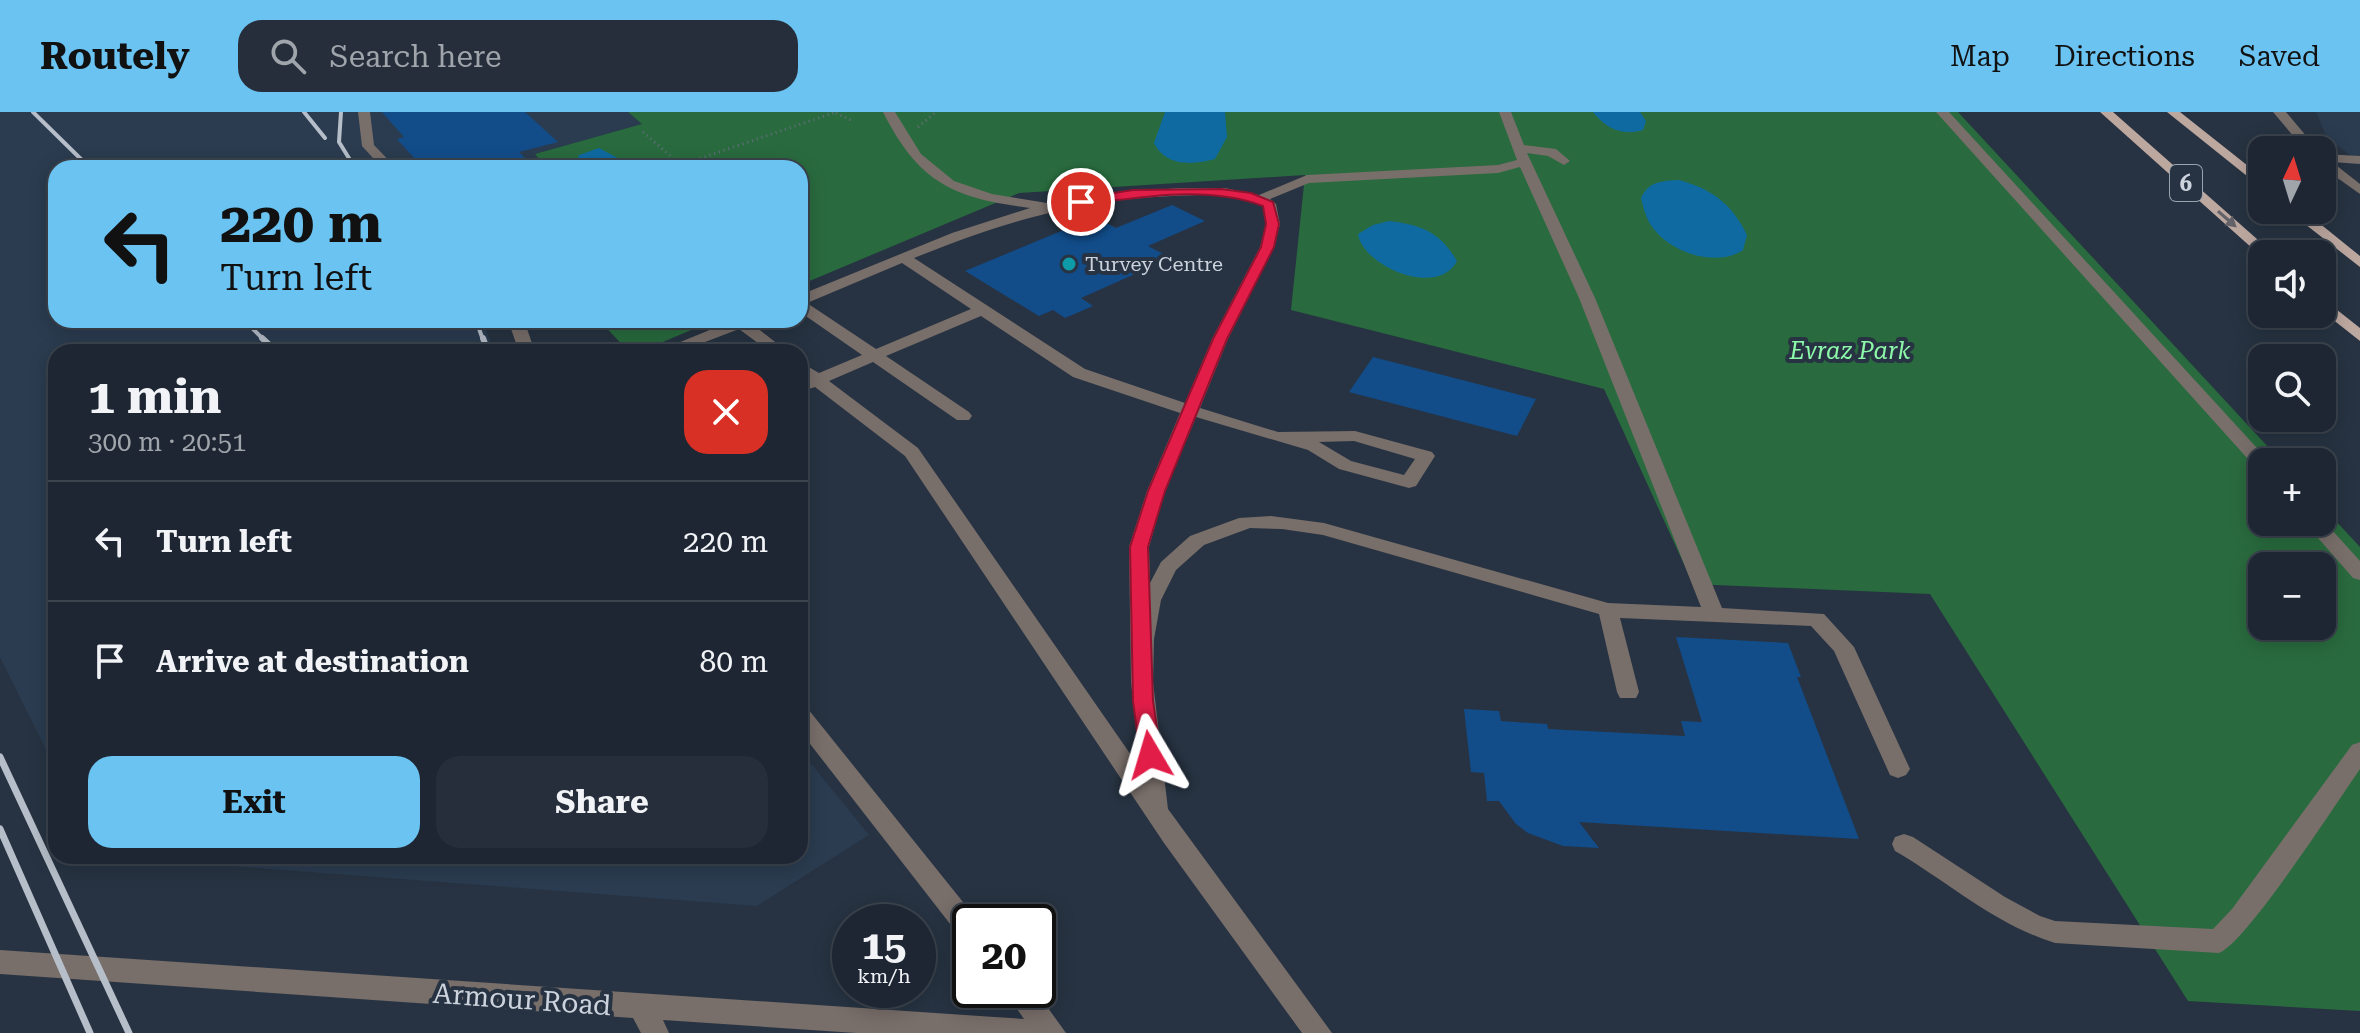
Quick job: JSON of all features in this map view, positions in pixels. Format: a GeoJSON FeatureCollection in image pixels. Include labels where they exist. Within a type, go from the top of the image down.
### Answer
{"type":"FeatureCollection","features":[{"type":"Feature","properties":{"kind":"main road","name":"6"},"geometry":{"type":"LineString","coordinates":[[2106,112],[2251,240]]}},
{"type":"Feature","properties":{"kind":"main road","name":"6"},"geometry":{"type":"LineString","coordinates":[[2173,112],[2248,173]]}},
{"type":"Feature","properties":{"kind":"main road"},"geometry":{"type":"LineString","coordinates":[[2311,224],[2360,263]]}},
{"type":"Feature","properties":{"kind":"main road"},"geometry":{"type":"LineString","coordinates":[[2336,315],[2360,336]]}},
{"type":"Feature","properties":{"kind":"street"},"geometry":{"type":"LineString","coordinates":[[364,112],[368,146],[381,160]]}},
{"type":"Feature","properties":{"kind":"street"},"geometry":{"type":"LineString","coordinates":[[889,112],[910,148],[960,191],[989,200],[1053,206]]}},
{"type":"Feature","properties":{"kind":"street"},"geometry":{"type":"LineString","coordinates":[[1505,112],[1587,298],[1715,615]]}},
{"type":"Feature","properties":{"kind":"street"},"geometry":{"type":"LineString","coordinates":[[1942,112],[2248,449]]}},
{"type":"Feature","properties":{"kind":"street"},"geometry":{"type":"LineString","coordinates":[[2279,112],[2300,136]]}},
{"type":"Feature","properties":{"kind":"street"},"geometry":{"type":"LineString","coordinates":[[1260,199],[1307,179],[1498,169],[1522,156],[1551,152],[1564,161]]}},
{"type":"Feature","properties":{"kind":"street"},"geometry":{"type":"LineString","coordinates":[[2336,160],[2360,160]]}},
{"type":"Feature","properties":{"kind":"street"},"geometry":{"type":"LineString","coordinates":[[2336,171],[2360,190]]}},
{"type":"Feature","properties":{"kind":"street"},"geometry":{"type":"LineString","coordinates":[[808,300],[905,259],[1053,206],[1133,194],[1191,192],[1221,192],[1260,199],[1269,204],[1273,224],[1267,247],[1220,339],[1156,491],[1139,547],[1143,701],[1157,810]]}},
{"type":"Feature","properties":{"kind":"street"},"geometry":{"type":"LineString","coordinates":[[905,259],[1079,373],[1189,412],[1289,439],[1331,454],[1345,465],[1409,482],[1426,456],[1355,436],[1289,439]]}},
{"type":"Feature","properties":{"kind":"street"},"geometry":{"type":"LineString","coordinates":[[808,309],[963,416]]}},
{"type":"Feature","properties":{"kind":"street"},"geometry":{"type":"LineString","coordinates":[[808,377],[874,356],[982,310]]}},
{"type":"Feature","properties":{"kind":"street"},"geometry":{"type":"LineString","coordinates":[[685,344],[727,328]]}},
{"type":"Feature","properties":{"kind":"street"},"geometry":{"type":"LineString","coordinates":[[753,328],[771,344]]}},
{"type":"Feature","properties":{"kind":"street"},"geometry":{"type":"LineString","coordinates":[[808,379],[912,452],[1173,836],[1318,1033]]}},
{"type":"Feature","properties":{"kind":"street"},"geometry":{"type":"LineString","coordinates":[[1141,645],[1150,602],[1168,563],[1201,537],[1240,523],[1284,523],[1324,529],[1608,610],[1817,619],[1843,647],[1898,769]]}},
{"type":"Feature","properties":{"kind":"street"},"geometry":{"type":"LineString","coordinates":[[2327,536],[2360,573]]}},
{"type":"Feature","properties":{"kind":"street"},"geometry":{"type":"LineString","coordinates":[[1608,610],[1628,692]]}},
{"type":"Feature","properties":{"kind":"street"},"geometry":{"type":"LineString","coordinates":[[808,725],[952,907]]}},
{"type":"Feature","properties":{"kind":"street"},"geometry":{"type":"LineString","coordinates":[[1904,844],[1928,856],[2034,927],[2055,932],[2219,941],[2241,917],[2360,751]]}},
{"type":"Feature","properties":{"kind":"street","name":"Armour Road"},"geometry":{"type":"LineString","coordinates":[[0,962],[1044,1033]]}},
{"type":"Feature","properties":{"kind":"street"},"geometry":{"type":"LineString","coordinates":[[642,1007],[655,1033]]}},
{"type":"Feature","properties":{"kind":"street"},"geometry":{"type":"LineString","coordinates":[[1032,1008],[1052,1033]]}},
{"type":"Feature","properties":{"kind":"path"},"geometry":{"type":"LineString","coordinates":[[697,160],[721,149],[836,112],[851,120]]}},
{"type":"Feature","properties":{"kind":"path"},"geometry":{"type":"LineString","coordinates":[[643,132],[674,160]]}},
{"type":"Feature","properties":{"kind":"shaded area"},"geometry":{"type":"Polygon","coordinates":[[[0,112],[628,112],[643,124],[535,154],[540,160],[48,160],[48,328],[486,328],[491,344],[48,344],[48,754],[0,657],[0,112]]]}},
{"type":"Feature","properties":{"kind":"shaded area"},"geometry":{"type":"Polygon","coordinates":[[[2316,112],[2360,112],[2360,162],[2336,145],[2336,136],[2326,136],[2316,112]]]}},
{"type":"Feature","properties":{"kind":"shaded area"},"geometry":{"type":"Polygon","coordinates":[[[808,760],[869,835],[757,906],[204,864],[808,864],[808,760]]]}},
{"type":"Feature","properties":{"kind":"green space","name":"Evraz Park"},"geometry":{"type":"Polygon","coordinates":[[[628,112],[1958,112],[2248,425],[2248,432],[2254,432],[2269,448],[2248,448],[2248,536],[2336,536],[2336,521],[2360,547],[2360,1011],[2188,1001],[1930,594],[1693,584],[1604,389],[1291,310],[1305,175],[1019,193],[808,282],[808,160],[540,160],[535,154],[642,124],[628,112]]]}},
{"type":"Feature","properties":{"kind":"green space"},"geometry":{"type":"Polygon","coordinates":[[[606,328],[696,328],[658,344],[622,344],[606,328]]]}},
{"type":"Feature","properties":{"kind":"water"},"geometry":{"type":"Polygon","coordinates":[[[1165,112],[1225,112],[1227,137],[1215,159],[1181,162],[1159,151],[1154,143],[1165,112]]]}},
{"type":"Feature","properties":{"kind":"water"},"geometry":{"type":"Polygon","coordinates":[[[1593,112],[1640,112],[1646,121],[1643,130],[1622,131],[1609,127],[1593,112]]]}},
{"type":"Feature","properties":{"kind":"water"},"geometry":{"type":"Polygon","coordinates":[[[599,148],[621,160],[577,160],[579,155],[599,148]]]}},
{"type":"Feature","properties":{"kind":"water"},"geometry":{"type":"Polygon","coordinates":[[[1679,180],[1711,193],[1728,206],[1747,235],[1743,250],[1719,258],[1705,257],[1678,249],[1656,232],[1641,198],[1652,185],[1679,180]]]}},
{"type":"Feature","properties":{"kind":"water"},"geometry":{"type":"Polygon","coordinates":[[[1389,221],[1429,232],[1444,243],[1457,261],[1447,272],[1434,277],[1418,277],[1386,266],[1372,257],[1358,234],[1373,225],[1389,221]]]}},
{"type":"Feature","properties":{"kind":"building"},"geometry":{"type":"Polygon","coordinates":[[[382,112],[525,112],[558,142],[519,152],[527,160],[416,160],[397,139],[404,137],[382,112]]]}},
{"type":"Feature","properties":{"kind":"building","name":"Turvey Centre"},"geometry":{"type":"Polygon","coordinates":[[[1172,205],[1205,221],[1148,246],[1171,258],[1081,298],[1093,306],[1065,318],[1053,310],[1039,316],[965,271],[1095,217],[1116,228],[1172,205]]]}},
{"type":"Feature","properties":{"kind":"building"},"geometry":{"type":"Polygon","coordinates":[[[1373,357],[1536,399],[1517,436],[1349,392],[1373,357]]]}},
{"type":"Feature","properties":{"kind":"building"},"geometry":{"type":"Polygon","coordinates":[[[1676,637],[1788,643],[1801,677],[1797,677],[1859,839],[1579,822],[1599,848],[1563,846],[1528,833],[1516,824],[1499,801],[1487,801],[1484,773],[1471,772],[1464,709],[1499,711],[1501,721],[1547,724],[1548,729],[1685,736],[1681,721],[1702,722],[1676,637]]]}},
{"type":"Feature","properties":{"kind":"railway"},"geometry":{"type":"LineString","coordinates":[[33,112],[82,160]]}},
{"type":"Feature","properties":{"kind":"railway"},"geometry":{"type":"LineString","coordinates":[[304,112],[325,138]]}},
{"type":"Feature","properties":{"kind":"railway"},"geometry":{"type":"LineString","coordinates":[[341,112],[339,142],[350,160]]}},
{"type":"Feature","properties":{"kind":"railway"},"geometry":{"type":"LineString","coordinates":[[252,328],[262,338]]}},
{"type":"Feature","properties":{"kind":"railway"},"geometry":{"type":"LineString","coordinates":[[479,328],[483,340]]}},
{"type":"Feature","properties":{"kind":"railway"},"geometry":{"type":"LineString","coordinates":[[262,338],[268,344]]}},
{"type":"Feature","properties":{"kind":"railway"},"geometry":{"type":"LineString","coordinates":[[483,338],[485,344]]}},
{"type":"Feature","properties":{"kind":"railway"},"geometry":{"type":"LineString","coordinates":[[0,757],[48,860]]}},
{"type":"Feature","properties":{"kind":"railway"},"geometry":{"type":"LineString","coordinates":[[0,829],[90,1033]]}},
{"type":"Feature","properties":{"kind":"railway"},"geometry":{"type":"LineString","coordinates":[[50,864],[129,1033]]}},
{"type":"Feature","properties":{"kind":"place","name":"Turvey Centre"},"geometry":{"type":"Point","coordinates":[1069,264]}},
{"type":"Feature","properties":{"kind":"route"},"geometry":{"type":"LineString","coordinates":[[1081,202],[1133,194],[1221,192],[1260,199],[1269,204],[1273,224],[1267,247],[1220,339],[1156,491],[1139,547],[1143,701],[1150,755]]}}]}
